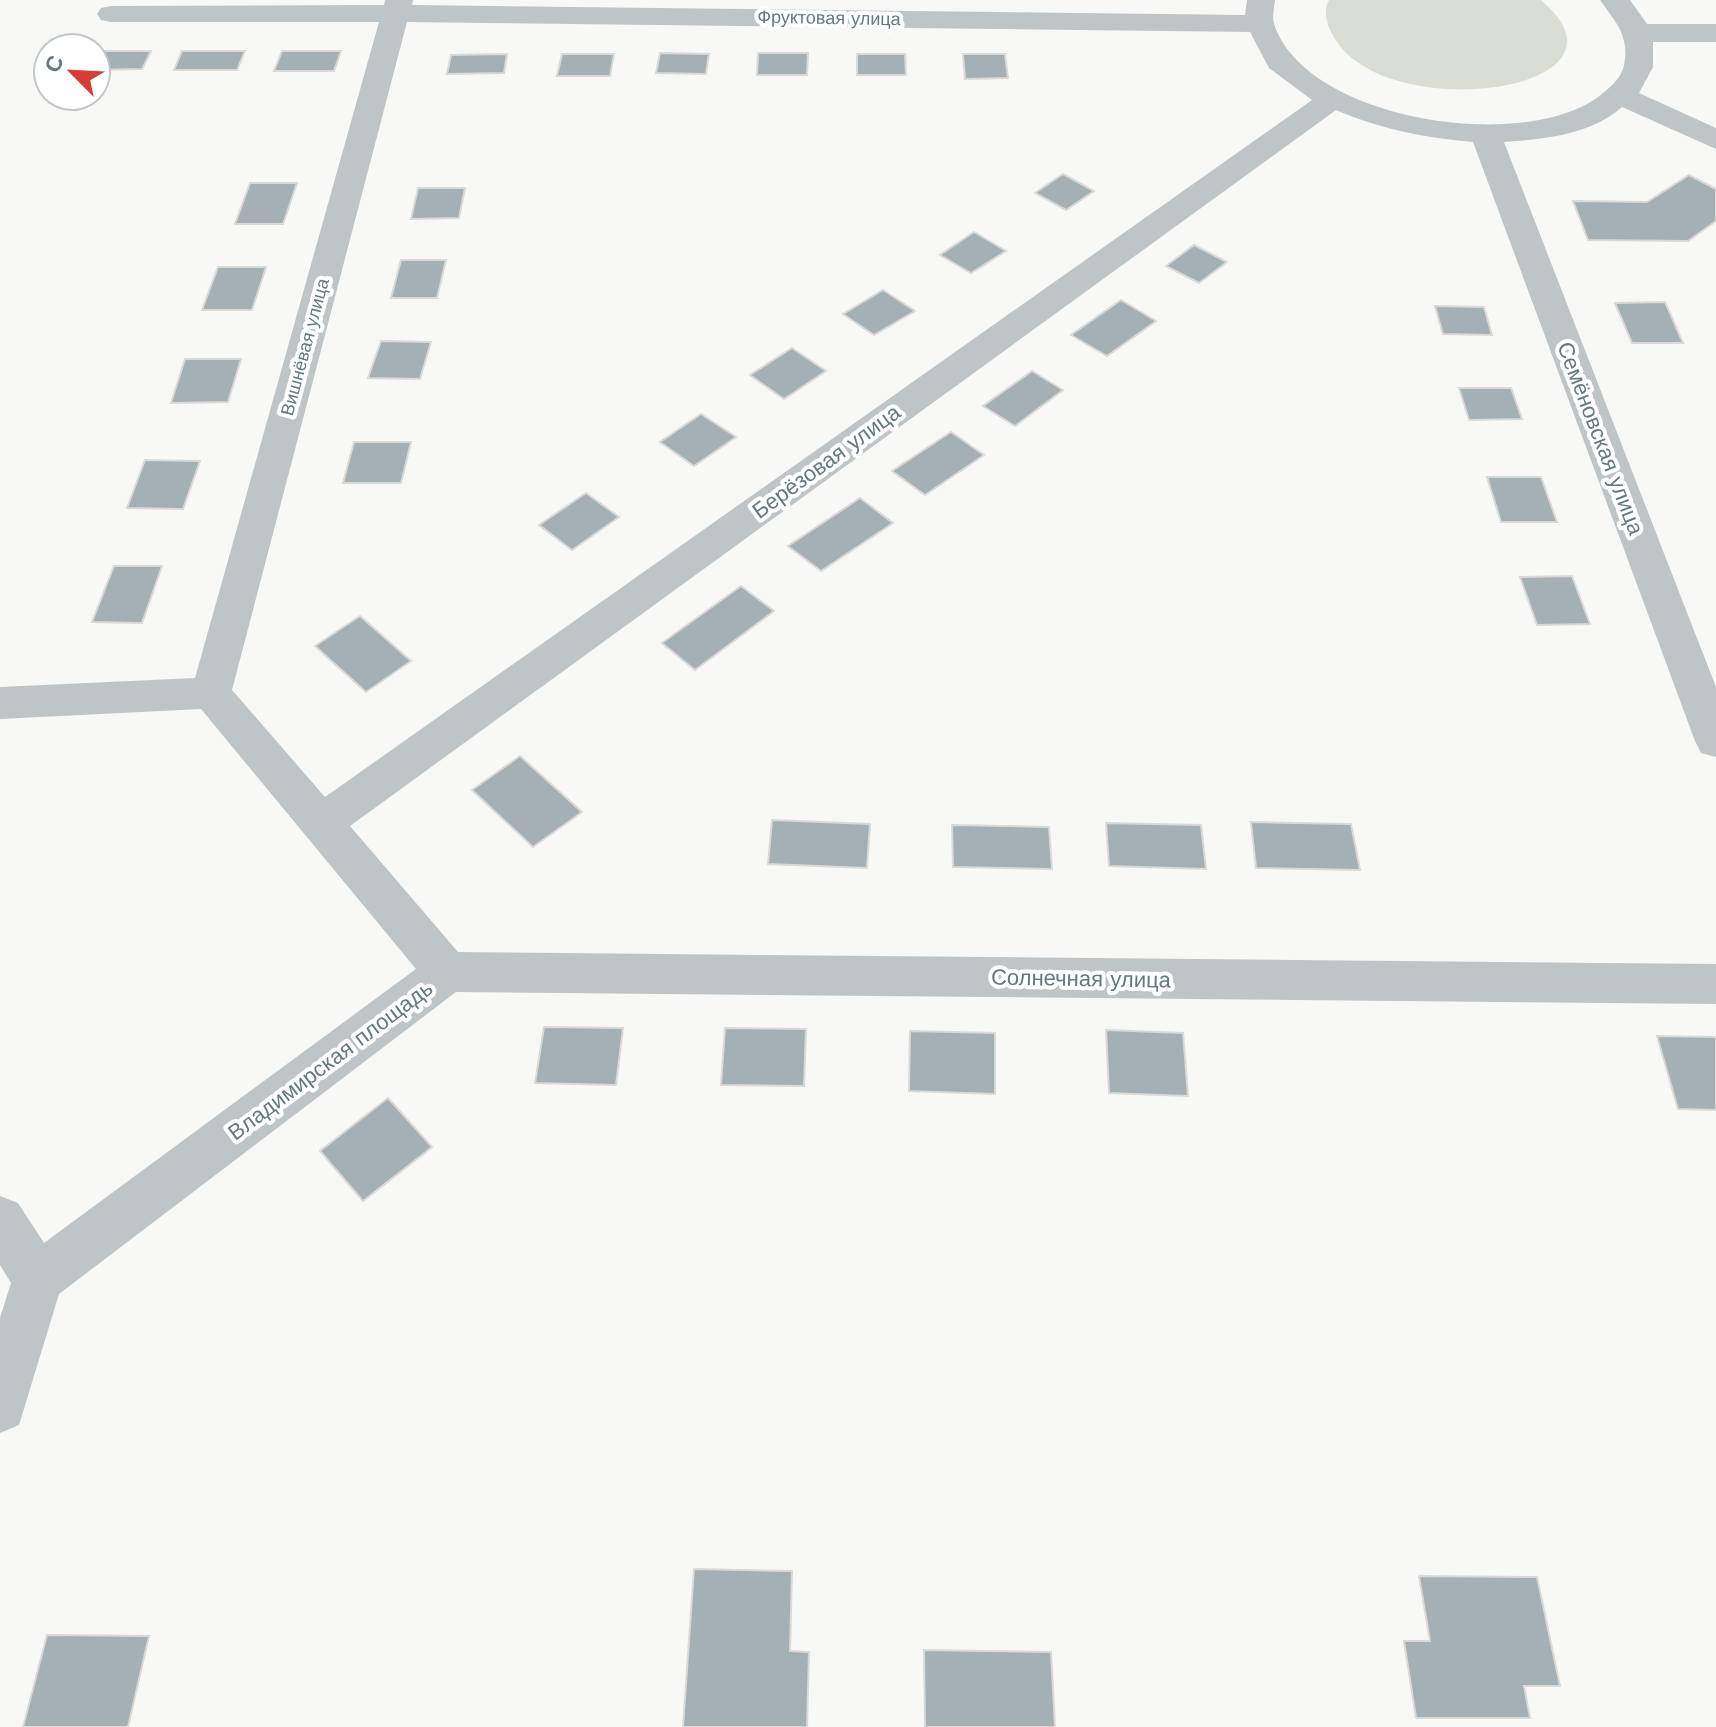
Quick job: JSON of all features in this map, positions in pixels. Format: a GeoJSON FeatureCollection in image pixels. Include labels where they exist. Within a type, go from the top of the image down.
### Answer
{"type":"FeatureCollection","features":[{"type":"Feature","properties":{"kind":"street"},"geometry":{"type":"LineString","coordinates":[[1260,12],[1271,50],[1296,76],[1332,99],[1378,118],[1418,127],[1486,135],[1542,131],[1589,117],[1622,96],[1641,66],[1638,33],[1614,0]]}},
{"type":"Feature","properties":{"kind":"street","name":"Фруктовая улица"},"geometry":{"type":"LineString","coordinates":[[111,14],[398,6],[1260,12]]}},
{"type":"Feature","properties":{"kind":"street","name":"Вишнёвая улица"},"geometry":{"type":"LineString","coordinates":[[211,693],[398,6]]}},
{"type":"Feature","properties":{"kind":"street"},"geometry":{"type":"LineString","coordinates":[[1638,33],[1716,33]]}},
{"type":"Feature","properties":{"kind":"street"},"geometry":{"type":"LineString","coordinates":[[1622,96],[1716,140]]}},
{"type":"Feature","properties":{"kind":"street","name":"Берёзовая улица"},"geometry":{"type":"LineString","coordinates":[[321,823],[1332,99]]}},
{"type":"Feature","properties":{"kind":"street","name":"Семёновская улица"},"geometry":{"type":"LineString","coordinates":[[1486,135],[1716,741]]}},
{"type":"Feature","properties":{"kind":"street"},"geometry":{"type":"LineString","coordinates":[[0,703],[211,693]]}},
{"type":"Feature","properties":{"kind":"street","name":"Владимирская площадь"},"geometry":{"type":"LineString","coordinates":[[38,1279],[447,972],[211,693]]}},
{"type":"Feature","properties":{"kind":"street","name":"Солнечная улица"},"geometry":{"type":"LineString","coordinates":[[447,972],[1716,984]]}},
{"type":"Feature","properties":{"kind":"street"},"geometry":{"type":"LineString","coordinates":[[0,1220],[38,1279],[0,1406]]}},
{"type":"Feature","properties":{"kind":"shaded area"},"geometry":{"type":"Polygon","coordinates":[[[1329,0],[1541,0],[1565,31],[1562,57],[1538,76],[1499,87],[1452,89],[1405,83],[1364,66],[1335,39],[1326,15],[1329,0]]]}},
{"type":"Feature","properties":{"kind":"building"},"geometry":{"type":"Polygon","coordinates":[[[112,51],[151,51],[142,69],[112,70],[112,51]]]}},
{"type":"Feature","properties":{"kind":"building"},"geometry":{"type":"Polygon","coordinates":[[[182,51],[245,51],[237,70],[174,70],[182,51]]]}},
{"type":"Feature","properties":{"kind":"building"},"geometry":{"type":"Polygon","coordinates":[[[282,51],[341,51],[334,71],[274,71],[282,51]]]}},
{"type":"Feature","properties":{"kind":"building"},"geometry":{"type":"Polygon","coordinates":[[[660,53],[709,54],[706,74],[656,73],[660,53]]]}},
{"type":"Feature","properties":{"kind":"building"},"geometry":{"type":"Polygon","coordinates":[[[758,53],[808,53],[807,75],[757,75],[758,53]]]}},
{"type":"Feature","properties":{"kind":"building"},"geometry":{"type":"Polygon","coordinates":[[[507,54],[504,73],[447,74],[451,55],[507,54]]]}},
{"type":"Feature","properties":{"kind":"building"},"geometry":{"type":"Polygon","coordinates":[[[562,54],[614,54],[610,76],[557,76],[562,54]]]}},
{"type":"Feature","properties":{"kind":"building"},"geometry":{"type":"Polygon","coordinates":[[[857,54],[905,54],[906,75],[857,75],[857,54]]]}},
{"type":"Feature","properties":{"kind":"building"},"geometry":{"type":"Polygon","coordinates":[[[963,54],[1005,54],[1008,78],[965,79],[963,54]]]}},
{"type":"Feature","properties":{"kind":"building"},"geometry":{"type":"Polygon","coordinates":[[[1063,174],[1094,191],[1066,210],[1035,193],[1063,174]]]}},
{"type":"Feature","properties":{"kind":"building"},"geometry":{"type":"Polygon","coordinates":[[[1689,175],[1716,189],[1716,221],[1688,241],[1588,240],[1573,201],[1647,202],[1689,175]]]}},
{"type":"Feature","properties":{"kind":"building"},"geometry":{"type":"Polygon","coordinates":[[[250,183],[297,183],[283,224],[235,224],[250,183]]]}},
{"type":"Feature","properties":{"kind":"building"},"geometry":{"type":"Polygon","coordinates":[[[418,188],[465,188],[459,218],[411,219],[418,188]]]}},
{"type":"Feature","properties":{"kind":"building"},"geometry":{"type":"Polygon","coordinates":[[[974,232],[1006,251],[971,273],[940,255],[974,232]]]}},
{"type":"Feature","properties":{"kind":"building"},"geometry":{"type":"Polygon","coordinates":[[[1194,245],[1227,262],[1199,283],[1166,266],[1194,245]]]}},
{"type":"Feature","properties":{"kind":"building"},"geometry":{"type":"Polygon","coordinates":[[[401,260],[446,260],[437,298],[391,298],[401,260]]]}},
{"type":"Feature","properties":{"kind":"building"},"geometry":{"type":"Polygon","coordinates":[[[218,267],[266,267],[252,310],[202,310],[218,267]]]}},
{"type":"Feature","properties":{"kind":"building"},"geometry":{"type":"Polygon","coordinates":[[[883,290],[915,311],[874,335],[843,314],[883,290]]]}},
{"type":"Feature","properties":{"kind":"building"},"geometry":{"type":"Polygon","coordinates":[[[1121,300],[1156,321],[1107,356],[1071,335],[1121,300]]]}},
{"type":"Feature","properties":{"kind":"building"},"geometry":{"type":"Polygon","coordinates":[[[1665,302],[1683,343],[1632,343],[1615,303],[1665,302]]]}},
{"type":"Feature","properties":{"kind":"building"},"geometry":{"type":"Polygon","coordinates":[[[1435,306],[1484,307],[1492,335],[1443,334],[1435,306]]]}},
{"type":"Feature","properties":{"kind":"building"},"geometry":{"type":"Polygon","coordinates":[[[381,341],[431,342],[420,379],[368,378],[381,341]]]}},
{"type":"Feature","properties":{"kind":"building"},"geometry":{"type":"Polygon","coordinates":[[[792,348],[826,371],[784,399],[750,375],[792,348]]]}},
{"type":"Feature","properties":{"kind":"building"},"geometry":{"type":"Polygon","coordinates":[[[185,359],[241,359],[228,402],[171,403],[185,359]]]}},
{"type":"Feature","properties":{"kind":"building"},"geometry":{"type":"Polygon","coordinates":[[[1032,371],[1063,390],[1015,426],[983,406],[1032,371]]]}},
{"type":"Feature","properties":{"kind":"building"},"geometry":{"type":"Polygon","coordinates":[[[1459,388],[1511,388],[1522,419],[1469,420],[1459,388]]]}},
{"type":"Feature","properties":{"kind":"building"},"geometry":{"type":"Polygon","coordinates":[[[701,414],[736,437],[694,466],[660,442],[701,414]]]}},
{"type":"Feature","properties":{"kind":"building"},"geometry":{"type":"Polygon","coordinates":[[[951,432],[984,455],[925,495],[892,471],[951,432]]]}},
{"type":"Feature","properties":{"kind":"building"},"geometry":{"type":"Polygon","coordinates":[[[354,442],[411,442],[401,483],[343,483],[354,442]]]}},
{"type":"Feature","properties":{"kind":"building"},"geometry":{"type":"Polygon","coordinates":[[[145,460],[200,461],[183,509],[127,508],[145,460]]]}},
{"type":"Feature","properties":{"kind":"building"},"geometry":{"type":"Polygon","coordinates":[[[1487,477],[1541,477],[1557,522],[1501,522],[1487,477]]]}},
{"type":"Feature","properties":{"kind":"building"},"geometry":{"type":"Polygon","coordinates":[[[586,493],[619,517],[572,550],[539,525],[586,493]]]}},
{"type":"Feature","properties":{"kind":"building"},"geometry":{"type":"Polygon","coordinates":[[[860,498],[893,523],[821,571],[788,546],[860,498]]]}},
{"type":"Feature","properties":{"kind":"building"},"geometry":{"type":"Polygon","coordinates":[[[114,566],[162,566],[142,623],[92,622],[114,566]]]}},
{"type":"Feature","properties":{"kind":"building"},"geometry":{"type":"Polygon","coordinates":[[[1572,576],[1590,624],[1537,625],[1520,577],[1572,576]]]}},
{"type":"Feature","properties":{"kind":"building"},"geometry":{"type":"Polygon","coordinates":[[[741,586],[774,611],[695,670],[662,643],[741,586]]]}},
{"type":"Feature","properties":{"kind":"building"},"geometry":{"type":"Polygon","coordinates":[[[360,616],[411,661],[366,692],[315,646],[360,616]]]}},
{"type":"Feature","properties":{"kind":"building"},"geometry":{"type":"Polygon","coordinates":[[[520,756],[582,812],[533,847],[472,790],[520,756]]]}},
{"type":"Feature","properties":{"kind":"building"},"geometry":{"type":"Polygon","coordinates":[[[772,820],[870,824],[867,868],[768,864],[772,820]]]}},
{"type":"Feature","properties":{"kind":"building"},"geometry":{"type":"Polygon","coordinates":[[[1251,822],[1351,824],[1360,870],[1256,868],[1251,822]]]}},
{"type":"Feature","properties":{"kind":"building"},"geometry":{"type":"Polygon","coordinates":[[[1106,823],[1201,825],[1206,869],[1109,866],[1106,823]]]}},
{"type":"Feature","properties":{"kind":"building"},"geometry":{"type":"Polygon","coordinates":[[[952,825],[1049,827],[1052,869],[953,867],[952,825]]]}},
{"type":"Feature","properties":{"kind":"building"},"geometry":{"type":"Polygon","coordinates":[[[544,1027],[623,1028],[616,1085],[535,1083],[544,1027]]]}},
{"type":"Feature","properties":{"kind":"building"},"geometry":{"type":"Polygon","coordinates":[[[725,1028],[806,1029],[804,1086],[721,1085],[725,1028]]]}},
{"type":"Feature","properties":{"kind":"building"},"geometry":{"type":"Polygon","coordinates":[[[1106,1030],[1183,1033],[1188,1096],[1109,1093],[1106,1030]]]}},
{"type":"Feature","properties":{"kind":"building"},"geometry":{"type":"Polygon","coordinates":[[[910,1031],[995,1033],[995,1094],[909,1091],[910,1031]]]}},
{"type":"Feature","properties":{"kind":"building"},"geometry":{"type":"Polygon","coordinates":[[[1657,1036],[1716,1037],[1716,1110],[1678,1109],[1657,1036]]]}},
{"type":"Feature","properties":{"kind":"building"},"geometry":{"type":"Polygon","coordinates":[[[388,1098],[432,1147],[363,1201],[320,1151],[388,1098]]]}},
{"type":"Feature","properties":{"kind":"building"},"geometry":{"type":"Polygon","coordinates":[[[694,1569],[792,1571],[790,1651],[809,1652],[807,1727],[683,1727],[694,1569]]]}},
{"type":"Feature","properties":{"kind":"building"},"geometry":{"type":"Polygon","coordinates":[[[1419,1576],[1537,1577],[1560,1686],[1524,1686],[1530,1718],[1416,1718],[1404,1641],[1430,1641],[1419,1576]]]}},
{"type":"Feature","properties":{"kind":"building"},"geometry":{"type":"Polygon","coordinates":[[[47,1635],[149,1636],[128,1727],[23,1727],[47,1635]]]}},
{"type":"Feature","properties":{"kind":"building"},"geometry":{"type":"Polygon","coordinates":[[[924,1650],[1051,1652],[1055,1727],[925,1727],[924,1650]]]}}]}
